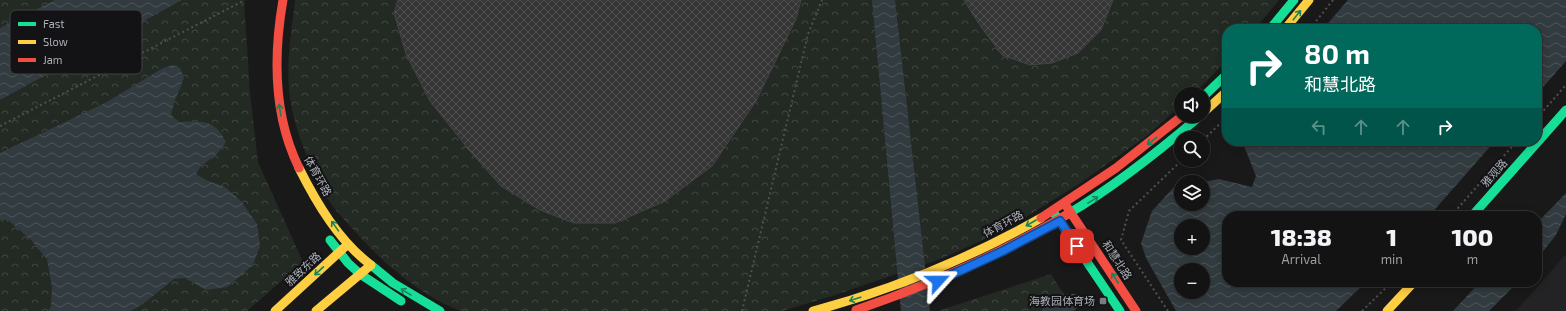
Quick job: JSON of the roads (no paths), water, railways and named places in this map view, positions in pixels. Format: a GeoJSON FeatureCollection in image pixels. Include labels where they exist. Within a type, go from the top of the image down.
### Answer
{"type":"FeatureCollection","features":[{"type":"Feature","properties":{"kind":"main road","name":"体育环路"},"geometry":{"type":"LineString","coordinates":[[283,0],[278,26],[276,55],[278,96],[282,123],[291,152],[304,178],[348,245],[392,283],[440,311]]}},
{"type":"Feature","properties":{"kind":"main road"},"geometry":{"type":"LineString","coordinates":[[1274,24],[1294,0]]}},
{"type":"Feature","properties":{"kind":"main road"},"geometry":{"type":"LineString","coordinates":[[1289,24],[1309,0]]}},
{"type":"Feature","properties":{"kind":"main road"},"geometry":{"type":"LineString","coordinates":[[1210,90],[1222,79]]}},
{"type":"Feature","properties":{"kind":"main road"},"geometry":{"type":"LineString","coordinates":[[1210,107],[1222,96]]}},
{"type":"Feature","properties":{"kind":"main road","name":"雅观路"},"geometry":{"type":"LineString","coordinates":[[1542,137],[1566,110]]}},
{"type":"Feature","properties":{"kind":"main road","name":"雅观路"},"geometry":{"type":"LineString","coordinates":[[1485,211],[1566,119]]}},
{"type":"Feature","properties":{"kind":"main road","name":"体育环路"},"geometry":{"type":"LineString","coordinates":[[813,311],[843,303],[892,286],[996,242],[1064,203],[1127,160],[1174,122]]}},
{"type":"Feature","properties":{"kind":"main road"},"geometry":{"type":"LineString","coordinates":[[852,311],[894,298],[938,281],[991,257],[1060,221],[1135,170],[1192,123]]}},
{"type":"Feature","properties":{"kind":"main road","name":"雅观路"},"geometry":{"type":"LineString","coordinates":[[1476,211],[1534,146]]}},
{"type":"Feature","properties":{"kind":"main road","name":"和慧北路"},"geometry":{"type":"LineString","coordinates":[[1064,203],[1136,311]]}},
{"type":"Feature","properties":{"kind":"main road"},"geometry":{"type":"LineString","coordinates":[[1053,210],[1120,311]]}},
{"type":"Feature","properties":{"kind":"main road"},"geometry":{"type":"LineString","coordinates":[[323,230],[339,252],[360,274],[411,307]]}},
{"type":"Feature","properties":{"kind":"main road","name":"雅致东路"},"geometry":{"type":"LineString","coordinates":[[275,311],[348,245]]}},
{"type":"Feature","properties":{"kind":"main road"},"geometry":{"type":"LineString","coordinates":[[316,311],[371,266]]}},
{"type":"Feature","properties":{"kind":"main road"},"geometry":{"type":"LineString","coordinates":[[1387,311],[1409,287]]}},
{"type":"Feature","properties":{"kind":"main road"},"geometry":{"type":"LineString","coordinates":[[1396,311],[1418,287]]}},
{"type":"Feature","properties":{"kind":"water"},"geometry":{"type":"Polygon","coordinates":[[[55,0],[182,0],[142,22],[142,10],[35,10],[55,0]]]}},
{"type":"Feature","properties":{"kind":"water"},"geometry":{"type":"Polygon","coordinates":[[[872,0],[895,0],[930,311],[901,311],[872,0]]]}},
{"type":"Feature","properties":{"kind":"water"},"geometry":{"type":"Polygon","coordinates":[[[1348,0],[1566,0],[1566,61],[1542,88],[1542,24],[1327,24],[1348,0]]]}},
{"type":"Feature","properties":{"kind":"water"},"geometry":{"type":"Polygon","coordinates":[[[10,23],[10,74],[47,74],[0,100],[0,28],[10,23]]]}},
{"type":"Feature","properties":{"kind":"water"},"geometry":{"type":"Polygon","coordinates":[[[173,65],[180,68],[184,78],[171,115],[179,122],[194,121],[212,125],[222,134],[226,142],[217,154],[201,166],[196,174],[206,180],[225,187],[241,201],[257,224],[260,246],[253,265],[227,287],[206,290],[185,278],[174,279],[143,304],[131,311],[48,311],[51,306],[52,287],[47,259],[31,240],[8,220],[0,220],[0,153],[107,102],[163,68],[173,65]]]}},
{"type":"Feature","properties":{"kind":"water"},"geometry":{"type":"Polygon","coordinates":[[[1244,146],[1491,146],[1433,211],[1222,211],[1222,287],[1361,287],[1336,311],[1176,311],[1146,258],[1141,243],[1152,211],[1173,188],[1174,211],[1210,211],[1210,181],[1219,179],[1252,187],[1256,176],[1244,146]]]}},
{"type":"Feature","properties":{"kind":"water"},"geometry":{"type":"Polygon","coordinates":[[[1566,193],[1566,214],[1556,235],[1542,253],[1542,218],[1566,193]]]}},
{"type":"Feature","properties":{"kind":"water"},"geometry":{"type":"Polygon","coordinates":[[[1475,287],[1513,287],[1489,311],[1453,311],[1475,287]]]}},
{"type":"Feature","properties":{"kind":"water"},"geometry":{"type":"Polygon","coordinates":[[[1063,294],[1076,294],[1079,306],[1074,311],[1042,311],[1044,306],[1063,294]]]}},
{"type":"Feature","properties":{"kind":"place","name":"海教园体育场"},"geometry":{"type":"Point","coordinates":[1103,301]}}]}
